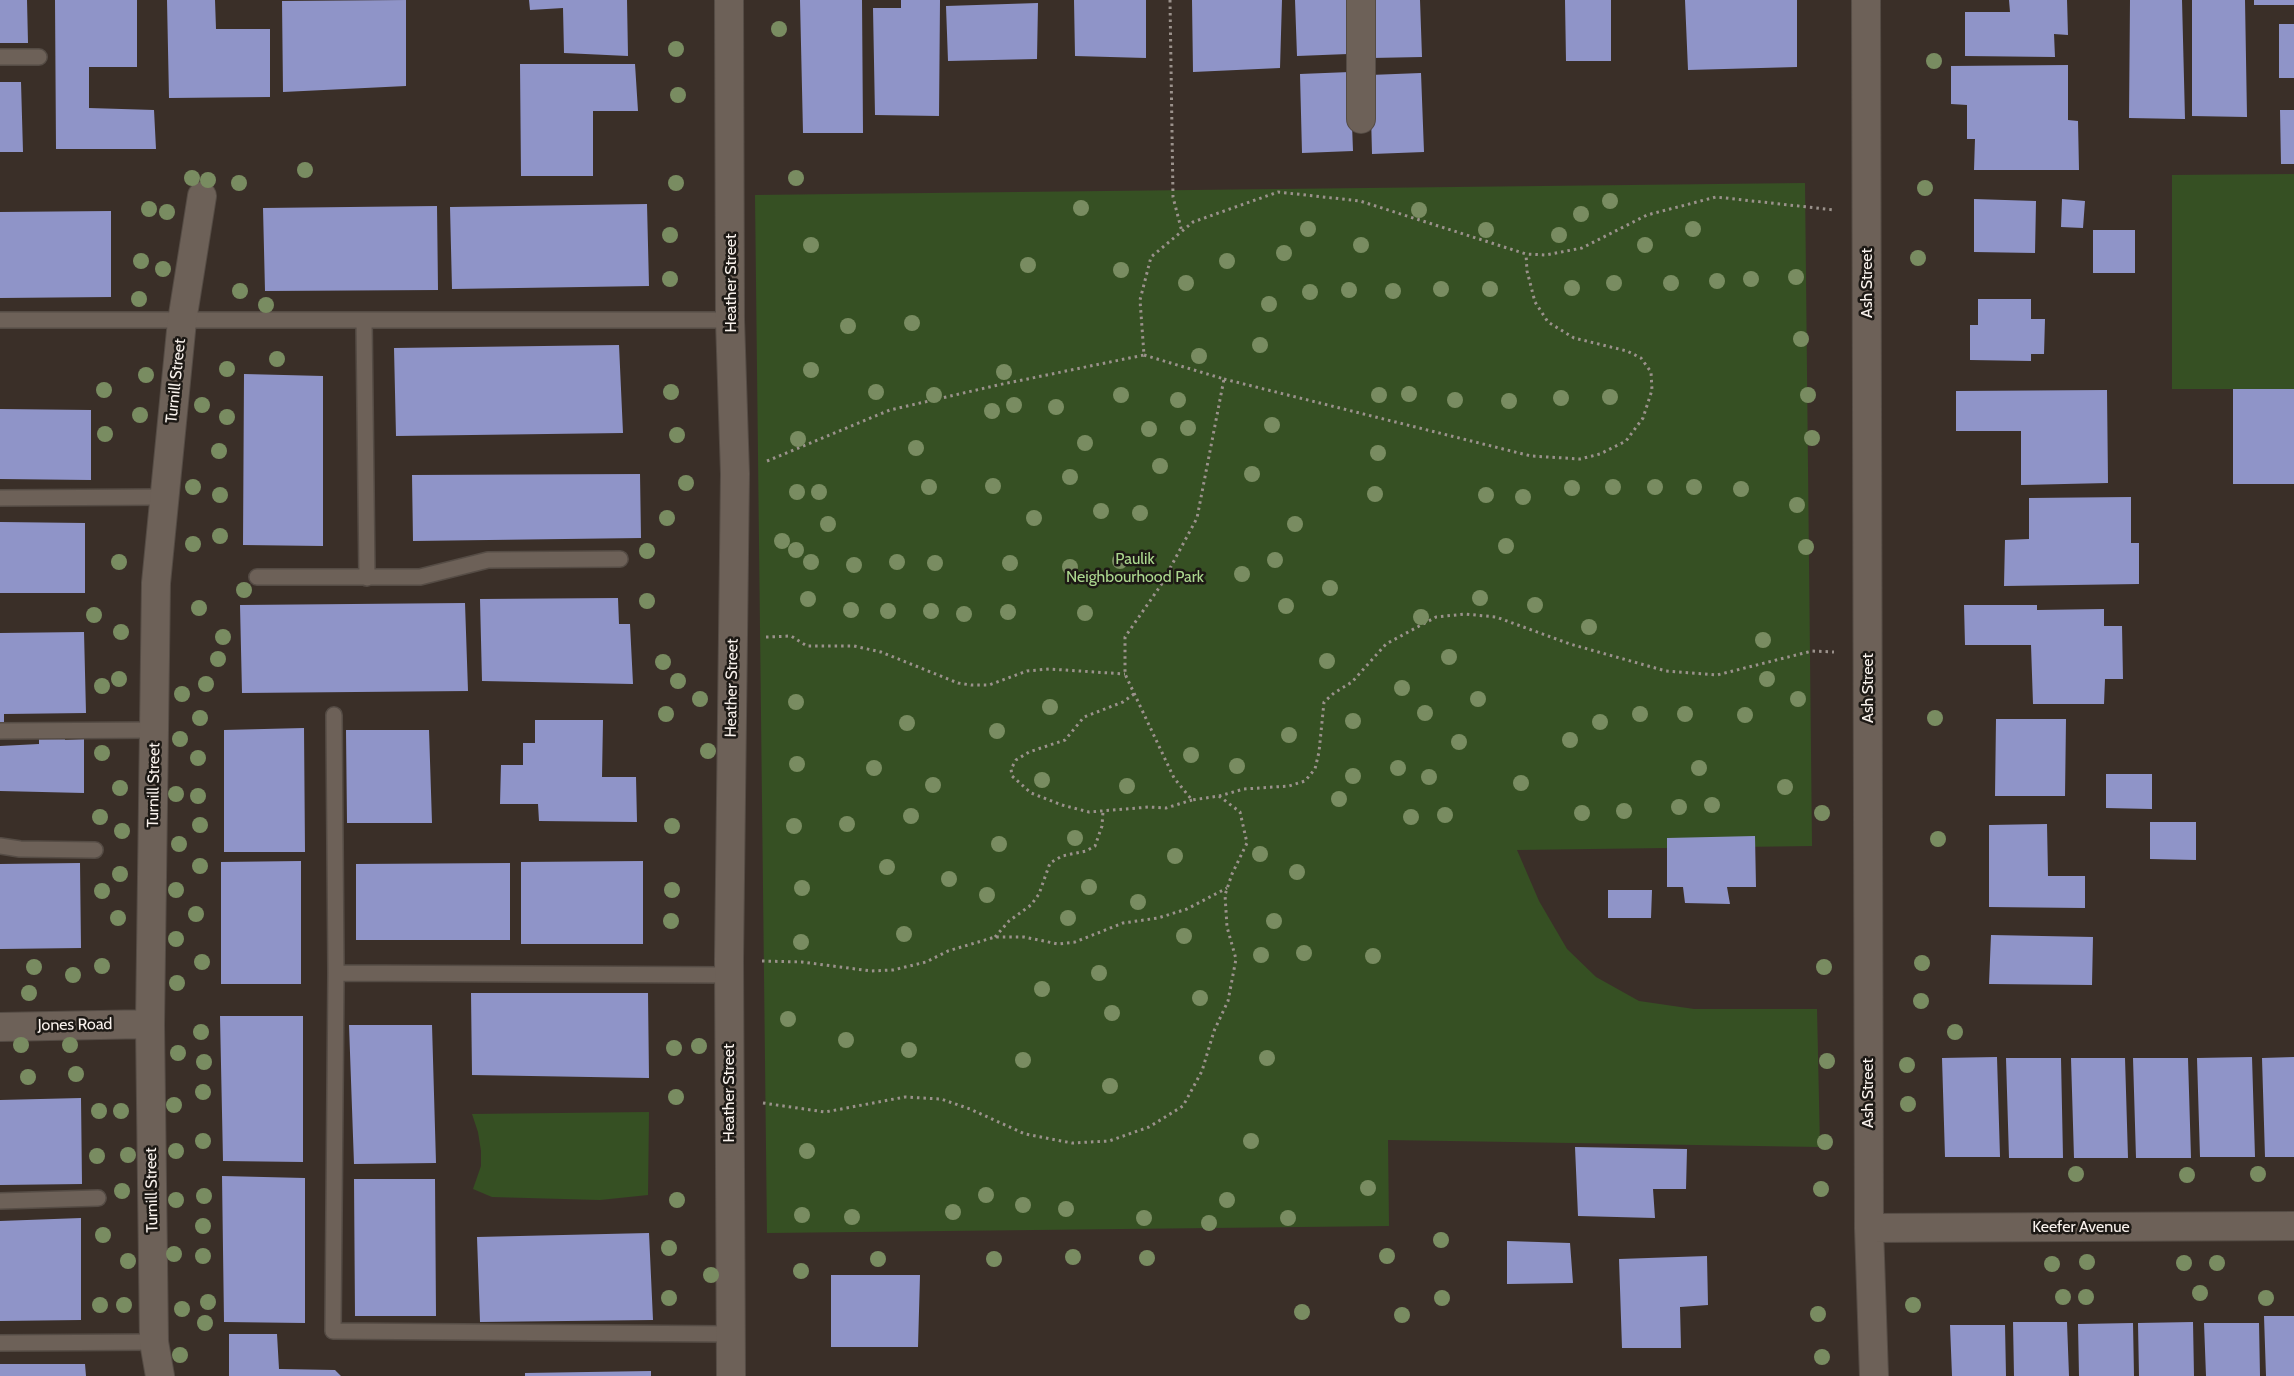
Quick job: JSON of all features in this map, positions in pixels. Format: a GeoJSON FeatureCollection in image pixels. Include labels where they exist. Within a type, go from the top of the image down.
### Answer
{"type":"FeatureCollection","features":[{"type":"Feature","properties":{"kind":"street","name":"Heather Street"},"geometry":{"type":"LineString","coordinates":[[729,0],[730,320],[734,474],[728,1098],[731,1376]]}},
{"type":"Feature","properties":{"kind":"street"},"geometry":{"type":"LineString","coordinates":[[1360,0],[1361,119]]}},
{"type":"Feature","properties":{"kind":"street","name":"Ash Street"},"geometry":{"type":"LineString","coordinates":[[1866,0],[1869,1228],[1874,1376]]}},
{"type":"Feature","properties":{"kind":"street","name":"Turnill Street"},"geometry":{"type":"LineString","coordinates":[[160,1376],[154,1342],[150,1024],[156,583],[163,497],[182,321],[202,196]]}},
{"type":"Feature","properties":{"kind":"street","name":"Jones Road"},"geometry":{"type":"LineString","coordinates":[[0,1027],[150,1024]]}},
{"type":"Feature","properties":{"kind":"street","name":"Keefer Avenue"},"geometry":{"type":"LineString","coordinates":[[1869,1228],[2294,1226]]}},
{"type":"Feature","properties":{"kind":"lane"},"geometry":{"type":"LineString","coordinates":[[0,57],[39,57]]}},
{"type":"Feature","properties":{"kind":"lane"},"geometry":{"type":"LineString","coordinates":[[0,320],[730,320]]}},
{"type":"Feature","properties":{"kind":"lane"},"geometry":{"type":"LineString","coordinates":[[364,320],[367,578]]}},
{"type":"Feature","properties":{"kind":"lane"},"geometry":{"type":"LineString","coordinates":[[0,498],[163,497]]}},
{"type":"Feature","properties":{"kind":"lane"},"geometry":{"type":"LineString","coordinates":[[257,576],[420,577],[488,560],[620,559]]}},
{"type":"Feature","properties":{"kind":"lane"},"geometry":{"type":"LineString","coordinates":[[334,715],[336,973],[333,1331],[730,1334]]}},
{"type":"Feature","properties":{"kind":"lane"},"geometry":{"type":"LineString","coordinates":[[0,731],[155,730]]}},
{"type":"Feature","properties":{"kind":"lane"},"geometry":{"type":"LineString","coordinates":[[0,846],[20,849],[95,850]]}},
{"type":"Feature","properties":{"kind":"lane"},"geometry":{"type":"LineString","coordinates":[[336,973],[729,967]]}},
{"type":"Feature","properties":{"kind":"lane"},"geometry":{"type":"LineString","coordinates":[[0,1202],[98,1198]]}},
{"type":"Feature","properties":{"kind":"lane"},"geometry":{"type":"LineString","coordinates":[[0,1343],[154,1342]]}},
{"type":"Feature","properties":{"kind":"path"},"geometry":{"type":"LineString","coordinates":[[1170,0],[1173,197],[1182,232]]}},
{"type":"Feature","properties":{"kind":"path"},"geometry":{"type":"LineString","coordinates":[[1144,355],[1140,300],[1152,257],[1193,222],[1278,192],[1360,201],[1526,254],[1546,255],[1582,248],[1647,215],[1716,197],[1867,214]]}},
{"type":"Feature","properties":{"kind":"path"},"geometry":{"type":"LineString","coordinates":[[734,474],[890,410],[998,385],[1144,355],[1224,379],[1531,456],[1580,459],[1600,454],[1626,441],[1643,418],[1652,390],[1651,372],[1641,358],[1627,351],[1574,338],[1548,322],[1535,302],[1526,271],[1526,254]]}},
{"type":"Feature","properties":{"kind":"path"},"geometry":{"type":"LineString","coordinates":[[1192,800],[1174,778],[1125,674],[1125,637],[1161,585],[1197,518],[1224,379]]}},
{"type":"Feature","properties":{"kind":"path"},"geometry":{"type":"LineString","coordinates":[[1134,694],[1123,702],[1084,717],[1065,740],[1030,752],[1016,760],[1011,769],[1012,776],[1032,793],[1062,805],[1089,812],[1149,807],[1166,808],[1192,800],[1219,796],[1244,789],[1289,786],[1305,781],[1315,769],[1320,752],[1324,702],[1334,692],[1352,682],[1386,644],[1436,618],[1465,614],[1496,618],[1570,644],[1666,671],[1717,674],[1812,651],[1868,653]]}},
{"type":"Feature","properties":{"kind":"path"},"geometry":{"type":"LineString","coordinates":[[732,638],[792,636],[807,646],[854,646],[881,652],[958,683],[971,685],[989,685],[1027,671],[1049,669],[1125,674]]}},
{"type":"Feature","properties":{"kind":"path"},"geometry":{"type":"LineString","coordinates":[[728,1098],[825,1112],[905,1097],[941,1099],[970,1109],[1025,1134],[1072,1143],[1109,1141],[1149,1127],[1183,1106],[1202,1072],[1214,1031],[1228,1001],[1236,959],[1227,927],[1225,895],[1232,874],[1248,843],[1240,812],[1219,796]]}},
{"type":"Feature","properties":{"kind":"path"},"geometry":{"type":"LineString","coordinates":[[995,938],[1009,921],[1031,905],[1039,894],[1050,863],[1062,856],[1086,851],[1095,846],[1102,826],[1103,811]]}},
{"type":"Feature","properties":{"kind":"path"},"geometry":{"type":"LineString","coordinates":[[729,967],[802,962],[871,971],[893,970],[926,962],[948,950],[995,938],[1024,937],[1058,944],[1075,942],[1123,923],[1158,918],[1187,909],[1227,888]]}},
{"type":"Feature","properties":{"kind":"green space"},"geometry":{"type":"Polygon","coordinates":[[[2294,174],[2294,389],[2172,389],[2172,175],[2294,174]]]}},
{"type":"Feature","properties":{"kind":"green space","name":"Paulik Neighbourhood Park"},"geometry":{"type":"Polygon","coordinates":[[[1805,183],[1812,846],[1517,850],[1539,901],[1567,949],[1596,977],[1639,1001],[1694,1009],[1817,1009],[1820,1147],[1388,1140],[1389,1226],[767,1233],[755,195],[1805,183]]]}},
{"type":"Feature","properties":{"kind":"green space"},"geometry":{"type":"Polygon","coordinates":[[[649,1112],[648,1195],[600,1200],[492,1197],[473,1189],[481,1166],[481,1151],[478,1132],[472,1114],[649,1112]]]}},
{"type":"Feature","properties":{"kind":"building"},"geometry":{"type":"Polygon","coordinates":[[[0,0],[27,0],[28,43],[0,43],[0,0]]]}},
{"type":"Feature","properties":{"kind":"building"},"geometry":{"type":"Polygon","coordinates":[[[55,0],[137,0],[137,67],[89,67],[89,108],[154,110],[156,149],[56,149],[55,0]]]}},
{"type":"Feature","properties":{"kind":"building"},"geometry":{"type":"Polygon","coordinates":[[[167,0],[215,0],[216,29],[270,29],[270,97],[169,98],[167,0]]]}},
{"type":"Feature","properties":{"kind":"building"},"geometry":{"type":"Polygon","coordinates":[[[406,0],[406,86],[283,92],[282,1],[406,0]]]}},
{"type":"Feature","properties":{"kind":"building"},"geometry":{"type":"Polygon","coordinates":[[[529,0],[627,0],[628,56],[564,53],[563,8],[530,10],[529,0]]]}},
{"type":"Feature","properties":{"kind":"building"},"geometry":{"type":"Polygon","coordinates":[[[800,0],[862,0],[863,133],[803,133],[800,0]]]}},
{"type":"Feature","properties":{"kind":"building"},"geometry":{"type":"Polygon","coordinates":[[[901,0],[940,0],[939,116],[875,115],[873,8],[901,8],[901,0]]]}},
{"type":"Feature","properties":{"kind":"building"},"geometry":{"type":"Polygon","coordinates":[[[1074,0],[1146,0],[1146,58],[1075,56],[1074,0]]]}},
{"type":"Feature","properties":{"kind":"building"},"geometry":{"type":"Polygon","coordinates":[[[1192,0],[1282,0],[1280,68],[1193,72],[1192,0]]]}},
{"type":"Feature","properties":{"kind":"building"},"geometry":{"type":"Polygon","coordinates":[[[1295,0],[1346,0],[1348,54],[1297,56],[1295,0]]]}},
{"type":"Feature","properties":{"kind":"building"},"geometry":{"type":"Polygon","coordinates":[[[1370,0],[1420,0],[1422,57],[1371,58],[1370,0]]]}},
{"type":"Feature","properties":{"kind":"building"},"geometry":{"type":"Polygon","coordinates":[[[1565,0],[1611,0],[1611,61],[1566,61],[1565,0]]]}},
{"type":"Feature","properties":{"kind":"building"},"geometry":{"type":"Polygon","coordinates":[[[1685,0],[1797,0],[1797,67],[1688,70],[1685,0]]]}},
{"type":"Feature","properties":{"kind":"building"},"geometry":{"type":"Polygon","coordinates":[[[2009,0],[2067,0],[2068,35],[2054,34],[2055,57],[1965,56],[1965,12],[2010,12],[2009,0]]]}},
{"type":"Feature","properties":{"kind":"building"},"geometry":{"type":"Polygon","coordinates":[[[2130,0],[2182,0],[2185,119],[2129,118],[2130,0]]]}},
{"type":"Feature","properties":{"kind":"building"},"geometry":{"type":"Polygon","coordinates":[[[2192,0],[2245,0],[2247,117],[2192,116],[2192,0]]]}},
{"type":"Feature","properties":{"kind":"building"},"geometry":{"type":"Polygon","coordinates":[[[2254,0],[2294,0],[2294,5],[2254,5],[2254,0]]]}},
{"type":"Feature","properties":{"kind":"building"},"geometry":{"type":"Polygon","coordinates":[[[1038,3],[1037,59],[948,61],[946,6],[1038,3]]]}},
{"type":"Feature","properties":{"kind":"building"},"geometry":{"type":"Polygon","coordinates":[[[2279,24],[2294,24],[2294,78],[2279,78],[2279,24]]]}},
{"type":"Feature","properties":{"kind":"building"},"geometry":{"type":"Polygon","coordinates":[[[520,64],[635,64],[638,111],[593,111],[593,176],[521,176],[520,64]]]}},
{"type":"Feature","properties":{"kind":"building"},"geometry":{"type":"Polygon","coordinates":[[[2068,65],[2068,120],[2078,121],[2079,170],[1974,170],[1975,139],[1967,139],[1967,105],[1951,104],[1951,66],[2068,65]]]}},
{"type":"Feature","properties":{"kind":"building"},"geometry":{"type":"Polygon","coordinates":[[[1350,72],[1353,151],[1302,153],[1300,74],[1350,72]]]}},
{"type":"Feature","properties":{"kind":"building"},"geometry":{"type":"Polygon","coordinates":[[[1421,73],[1424,152],[1372,154],[1370,75],[1421,73]]]}},
{"type":"Feature","properties":{"kind":"building"},"geometry":{"type":"Polygon","coordinates":[[[0,82],[21,82],[23,152],[0,152],[0,82]]]}},
{"type":"Feature","properties":{"kind":"building"},"geometry":{"type":"Polygon","coordinates":[[[2280,110],[2294,110],[2294,164],[2281,164],[2280,110]]]}},
{"type":"Feature","properties":{"kind":"building"},"geometry":{"type":"Polygon","coordinates":[[[1974,199],[2036,201],[2035,253],[1974,252],[1974,199]]]}},
{"type":"Feature","properties":{"kind":"building"},"geometry":{"type":"Polygon","coordinates":[[[2062,199],[2085,201],[2083,228],[2061,227],[2062,199]]]}},
{"type":"Feature","properties":{"kind":"building"},"geometry":{"type":"Polygon","coordinates":[[[647,204],[649,286],[452,289],[450,207],[647,204]]]}},
{"type":"Feature","properties":{"kind":"building"},"geometry":{"type":"Polygon","coordinates":[[[437,206],[438,290],[265,291],[263,208],[437,206]]]}},
{"type":"Feature","properties":{"kind":"building"},"geometry":{"type":"Polygon","coordinates":[[[111,211],[111,297],[0,298],[0,212],[111,211]]]}},
{"type":"Feature","properties":{"kind":"building"},"geometry":{"type":"Polygon","coordinates":[[[2093,230],[2135,230],[2135,273],[2093,273],[2093,230]]]}},
{"type":"Feature","properties":{"kind":"building"},"geometry":{"type":"Polygon","coordinates":[[[1978,299],[2031,299],[2031,319],[2045,319],[2044,354],[2031,354],[2031,361],[1970,360],[1970,325],[1978,325],[1978,299]]]}},
{"type":"Feature","properties":{"kind":"building"},"geometry":{"type":"Polygon","coordinates":[[[619,345],[623,433],[396,436],[394,348],[619,345]]]}},
{"type":"Feature","properties":{"kind":"building"},"geometry":{"type":"Polygon","coordinates":[[[244,374],[323,376],[323,546],[243,545],[244,374]]]}},
{"type":"Feature","properties":{"kind":"building"},"geometry":{"type":"Polygon","coordinates":[[[2233,389],[2294,389],[2294,484],[2233,484],[2233,389]]]}},
{"type":"Feature","properties":{"kind":"building"},"geometry":{"type":"Polygon","coordinates":[[[2107,390],[2108,483],[2021,485],[2021,431],[1956,431],[1956,391],[2107,390]]]}},
{"type":"Feature","properties":{"kind":"building"},"geometry":{"type":"Polygon","coordinates":[[[0,409],[91,410],[91,480],[0,479],[0,409]]]}},
{"type":"Feature","properties":{"kind":"building"},"geometry":{"type":"Polygon","coordinates":[[[640,474],[641,538],[413,541],[412,475],[640,474]]]}},
{"type":"Feature","properties":{"kind":"building"},"geometry":{"type":"Polygon","coordinates":[[[2131,497],[2131,543],[2139,543],[2139,584],[2004,586],[2005,540],[2029,539],[2029,498],[2131,497]]]}},
{"type":"Feature","properties":{"kind":"building"},"geometry":{"type":"Polygon","coordinates":[[[0,522],[85,523],[85,593],[0,593],[0,522]]]}},
{"type":"Feature","properties":{"kind":"building"},"geometry":{"type":"Polygon","coordinates":[[[618,598],[619,624],[630,624],[633,684],[482,681],[480,599],[618,598]]]}},
{"type":"Feature","properties":{"kind":"building"},"geometry":{"type":"Polygon","coordinates":[[[465,603],[468,691],[242,693],[240,605],[465,603]]]}},
{"type":"Feature","properties":{"kind":"building"},"geometry":{"type":"Polygon","coordinates":[[[1964,605],[2037,605],[2037,610],[2104,609],[2104,626],[2122,626],[2123,679],[2105,679],[2104,704],[2033,704],[2031,645],[1965,645],[1964,605]]]}},
{"type":"Feature","properties":{"kind":"building"},"geometry":{"type":"Polygon","coordinates":[[[84,632],[86,713],[4,714],[4,725],[0,725],[0,633],[84,632]]]}},
{"type":"Feature","properties":{"kind":"building"},"geometry":{"type":"Polygon","coordinates":[[[1996,719],[2066,719],[2065,796],[1995,796],[1996,719]]]}},
{"type":"Feature","properties":{"kind":"building"},"geometry":{"type":"Polygon","coordinates":[[[535,720],[603,720],[602,777],[636,777],[637,822],[539,821],[538,804],[500,804],[501,765],[523,765],[523,743],[535,743],[535,720]]]}},
{"type":"Feature","properties":{"kind":"building"},"geometry":{"type":"Polygon","coordinates":[[[304,728],[305,852],[224,852],[224,730],[304,728]]]}},
{"type":"Feature","properties":{"kind":"building"},"geometry":{"type":"Polygon","coordinates":[[[346,730],[429,730],[432,823],[347,823],[346,730]]]}},
{"type":"Feature","properties":{"kind":"building"},"geometry":{"type":"Polygon","coordinates":[[[39,735],[65,736],[65,740],[84,739],[84,793],[0,791],[0,746],[39,744],[39,735]]]}},
{"type":"Feature","properties":{"kind":"building"},"geometry":{"type":"Polygon","coordinates":[[[2106,774],[2152,774],[2152,809],[2106,808],[2106,774]]]}},
{"type":"Feature","properties":{"kind":"building"},"geometry":{"type":"Polygon","coordinates":[[[2150,822],[2196,822],[2196,860],[2150,859],[2150,822]]]}},
{"type":"Feature","properties":{"kind":"building"},"geometry":{"type":"Polygon","coordinates":[[[2047,824],[2048,876],[2085,876],[2085,908],[1989,907],[1989,825],[2047,824]]]}},
{"type":"Feature","properties":{"kind":"building"},"geometry":{"type":"Polygon","coordinates":[[[1755,836],[1756,887],[1727,887],[1730,904],[1685,903],[1683,887],[1667,887],[1667,838],[1755,836]]]}},
{"type":"Feature","properties":{"kind":"building"},"geometry":{"type":"Polygon","coordinates":[[[301,861],[301,984],[221,984],[221,862],[301,861]]]}},
{"type":"Feature","properties":{"kind":"building"},"geometry":{"type":"Polygon","coordinates":[[[643,861],[643,944],[521,944],[521,862],[643,861]]]}},
{"type":"Feature","properties":{"kind":"building"},"geometry":{"type":"Polygon","coordinates":[[[80,863],[81,948],[0,949],[0,864],[80,863]]]}},
{"type":"Feature","properties":{"kind":"building"},"geometry":{"type":"Polygon","coordinates":[[[510,863],[510,940],[356,940],[356,864],[510,863]]]}},
{"type":"Feature","properties":{"kind":"building"},"geometry":{"type":"Polygon","coordinates":[[[1608,890],[1652,890],[1651,918],[1608,918],[1608,890]]]}},
{"type":"Feature","properties":{"kind":"building"},"geometry":{"type":"Polygon","coordinates":[[[1991,935],[2093,937],[2092,985],[1989,984],[1991,935]]]}},
{"type":"Feature","properties":{"kind":"building"},"geometry":{"type":"Polygon","coordinates":[[[471,993],[648,993],[649,1078],[472,1075],[471,993]]]}},
{"type":"Feature","properties":{"kind":"building"},"geometry":{"type":"Polygon","coordinates":[[[220,1016],[303,1016],[303,1162],[223,1161],[220,1016]]]}},
{"type":"Feature","properties":{"kind":"building"},"geometry":{"type":"Polygon","coordinates":[[[349,1025],[432,1025],[436,1163],[354,1164],[349,1025]]]}},
{"type":"Feature","properties":{"kind":"building"},"geometry":{"type":"Polygon","coordinates":[[[1997,1057],[2000,1157],[1945,1157],[1942,1058],[1997,1057]]]}},
{"type":"Feature","properties":{"kind":"building"},"geometry":{"type":"Polygon","coordinates":[[[2252,1057],[2255,1157],[2200,1157],[2197,1058],[2252,1057]]]}},
{"type":"Feature","properties":{"kind":"building"},"geometry":{"type":"Polygon","coordinates":[[[2294,1057],[2294,1157],[2265,1157],[2262,1058],[2294,1057]]]}},
{"type":"Feature","properties":{"kind":"building"},"geometry":{"type":"Polygon","coordinates":[[[2006,1058],[2061,1058],[2063,1158],[2009,1158],[2006,1058]]]}},
{"type":"Feature","properties":{"kind":"building"},"geometry":{"type":"Polygon","coordinates":[[[2071,1058],[2125,1058],[2128,1158],[2074,1158],[2071,1058]]]}},
{"type":"Feature","properties":{"kind":"building"},"geometry":{"type":"Polygon","coordinates":[[[2133,1058],[2188,1058],[2191,1158],[2136,1158],[2133,1058]]]}},
{"type":"Feature","properties":{"kind":"building"},"geometry":{"type":"Polygon","coordinates":[[[81,1098],[82,1184],[0,1185],[0,1100],[81,1098]]]}},
{"type":"Feature","properties":{"kind":"building"},"geometry":{"type":"Polygon","coordinates":[[[1575,1147],[1687,1149],[1686,1189],[1653,1189],[1655,1218],[1578,1216],[1575,1147]]]}},
{"type":"Feature","properties":{"kind":"building"},"geometry":{"type":"Polygon","coordinates":[[[222,1176],[305,1178],[305,1323],[224,1322],[222,1176]]]}},
{"type":"Feature","properties":{"kind":"building"},"geometry":{"type":"Polygon","coordinates":[[[354,1179],[435,1179],[436,1316],[355,1316],[354,1179]]]}},
{"type":"Feature","properties":{"kind":"building"},"geometry":{"type":"Polygon","coordinates":[[[81,1218],[81,1320],[0,1321],[0,1221],[81,1218]]]}},
{"type":"Feature","properties":{"kind":"building"},"geometry":{"type":"Polygon","coordinates":[[[649,1233],[653,1320],[480,1322],[477,1237],[649,1233]]]}},
{"type":"Feature","properties":{"kind":"building"},"geometry":{"type":"Polygon","coordinates":[[[1507,1241],[1570,1243],[1573,1283],[1507,1284],[1507,1241]]]}},
{"type":"Feature","properties":{"kind":"building"},"geometry":{"type":"Polygon","coordinates":[[[1707,1256],[1708,1305],[1680,1307],[1681,1348],[1622,1348],[1619,1259],[1707,1256]]]}},
{"type":"Feature","properties":{"kind":"building"},"geometry":{"type":"Polygon","coordinates":[[[831,1275],[920,1275],[918,1347],[831,1347],[831,1275]]]}},
{"type":"Feature","properties":{"kind":"building"},"geometry":{"type":"Polygon","coordinates":[[[2264,1316],[2294,1316],[2294,1376],[2266,1376],[2264,1316]]]}},
{"type":"Feature","properties":{"kind":"building"},"geometry":{"type":"Polygon","coordinates":[[[2013,1322],[2067,1322],[2069,1376],[2014,1376],[2013,1322]]]}},
{"type":"Feature","properties":{"kind":"building"},"geometry":{"type":"Polygon","coordinates":[[[2193,1322],[2194,1376],[2139,1376],[2138,1323],[2193,1322]]]}},
{"type":"Feature","properties":{"kind":"building"},"geometry":{"type":"Polygon","coordinates":[[[2133,1323],[2134,1376],[2079,1376],[2078,1324],[2133,1323]]]}},
{"type":"Feature","properties":{"kind":"building"},"geometry":{"type":"Polygon","coordinates":[[[2204,1323],[2259,1323],[2260,1376],[2206,1376],[2204,1323]]]}},
{"type":"Feature","properties":{"kind":"building"},"geometry":{"type":"Polygon","coordinates":[[[1950,1325],[2005,1325],[2006,1376],[1952,1376],[1950,1325]]]}},
{"type":"Feature","properties":{"kind":"building"},"geometry":{"type":"Polygon","coordinates":[[[229,1334],[277,1334],[279,1369],[335,1370],[341,1376],[229,1376],[229,1334]]]}},
{"type":"Feature","properties":{"kind":"building"},"geometry":{"type":"Polygon","coordinates":[[[0,1364],[85,1364],[86,1376],[0,1376],[0,1364]]]}},
{"type":"Feature","properties":{"kind":"building"},"geometry":{"type":"Polygon","coordinates":[[[651,1371],[651,1376],[525,1376],[525,1373],[651,1371]]]}}]}
